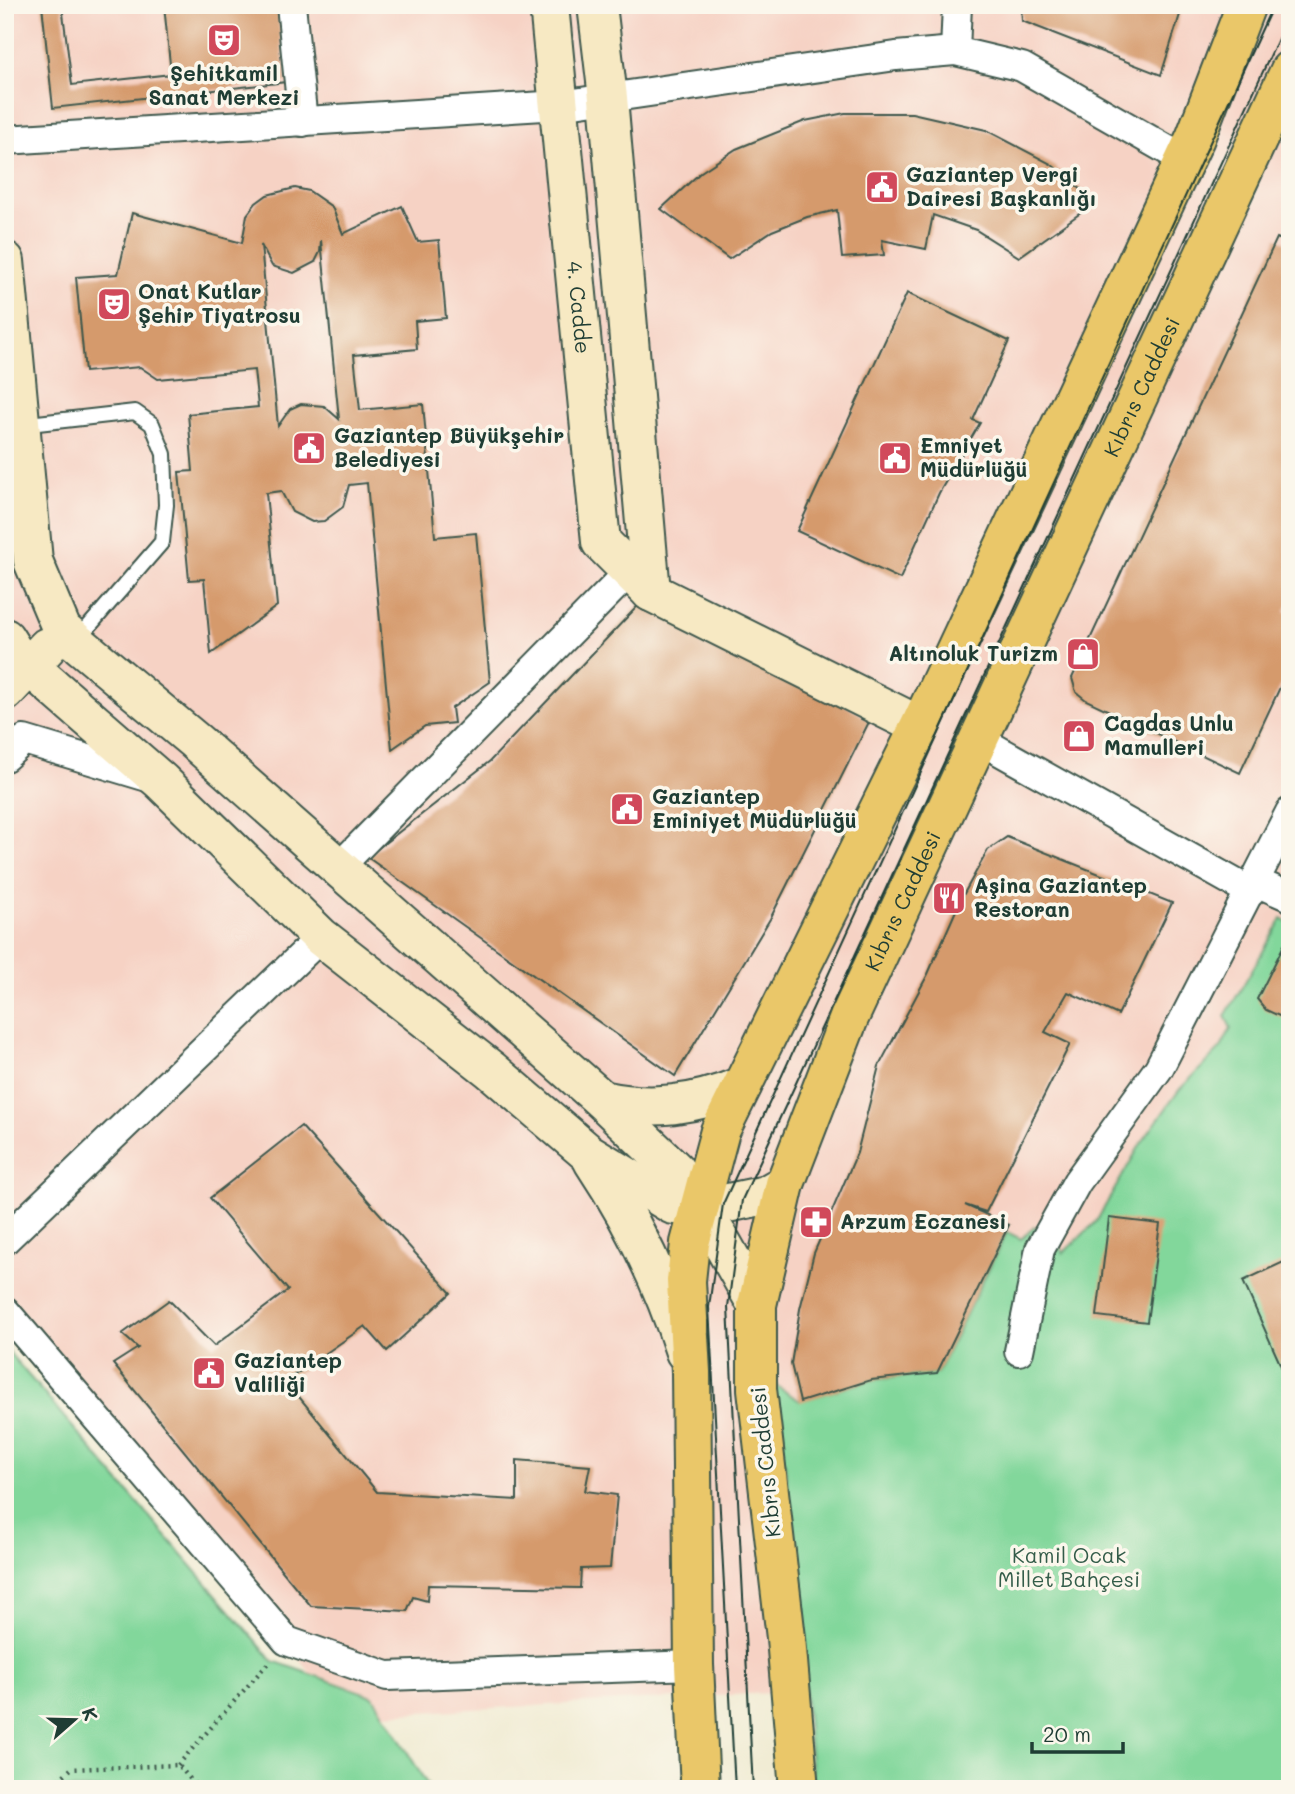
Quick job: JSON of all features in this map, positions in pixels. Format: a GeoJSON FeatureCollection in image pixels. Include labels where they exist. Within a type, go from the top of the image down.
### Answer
{"type":"FeatureCollection","features":[{"type":"Feature","properties":{"kind":"main road","name":"4. Cadde"},"geometry":{"type":"LineString","coordinates":[[549,5],[561,105],[601,542],[644,573],[920,726]]}},
{"type":"Feature","properties":{"kind":"main road"},"geometry":{"type":"LineString","coordinates":[[597,5],[608,98],[644,573]]}},
{"type":"Feature","properties":{"kind":"main road"},"geometry":{"type":"LineString","coordinates":[[700,1789],[694,1665],[691,1372],[686,1281],[698,1205],[720,1131],[920,726],[1185,160],[1247,5]]}},
{"type":"Feature","properties":{"kind":"main road","name":"Kıbrıs Caddesi"},"geometry":{"type":"LineString","coordinates":[[799,1789],[786,1638],[757,1389],[757,1305],[785,1184],[849,1018],[1290,70]]}},
{"type":"Feature","properties":{"kind":"main road"},"geometry":{"type":"LineString","coordinates":[[5,261],[33,562],[69,635],[602,1100],[675,1170],[757,1305]]}},
{"type":"Feature","properties":{"kind":"main road"},"geometry":{"type":"LineString","coordinates":[[69,635],[12,657],[160,781],[321,937],[491,1070],[588,1153],[673,1205],[723,1204],[766,1195],[785,1184]]}},
{"type":"Feature","properties":{"kind":"main road"},"geometry":{"type":"LineString","coordinates":[[602,1100],[625,1105],[669,1106],[695,1103],[742,1086]]}},
{"type":"Feature","properties":{"kind":"main road"},"geometry":{"type":"LineString","coordinates":[[588,1153],[627,1215],[660,1280],[691,1372]]}},
{"type":"Feature","properties":{"kind":"street"},"geometry":{"type":"LineString","coordinates":[[291,5],[303,122]]}},
{"type":"Feature","properties":{"kind":"street"},"geometry":{"type":"LineString","coordinates":[[955,51],[957,5]]}},
{"type":"Feature","properties":{"kind":"street"},"geometry":{"type":"LineString","coordinates":[[5,140],[561,105],[895,56],[955,51],[1021,66],[1185,160]]}},
{"type":"Feature","properties":{"kind":"street"},"geometry":{"type":"LineString","coordinates":[[337,869],[644,573]]}},
{"type":"Feature","properties":{"kind":"street"},"geometry":{"type":"LineString","coordinates":[[5,757],[24,740],[160,781]]}},
{"type":"Feature","properties":{"kind":"street"},"geometry":{"type":"LineString","coordinates":[[980,740],[1253,887],[1290,897]]}},
{"type":"Feature","properties":{"kind":"street"},"geometry":{"type":"LineString","coordinates":[[1019,1351],[1040,1249],[1077,1182],[1159,1068],[1290,812]]}},
{"type":"Feature","properties":{"kind":"street"},"geometry":{"type":"LineString","coordinates":[[5,1240],[321,937]]}},
{"type":"Feature","properties":{"kind":"street"},"geometry":{"type":"LineString","coordinates":[[5,1311],[288,1641],[387,1676],[694,1665]]}},
{"type":"Feature","properties":{"kind":"lane"},"geometry":{"type":"LineString","coordinates":[[20,425],[135,412],[152,424],[164,454],[166,505],[162,542],[69,635]]}},
{"type":"Feature","properties":{"kind":"path"},"geometry":{"type":"LineString","coordinates":[[48,1789],[71,1769],[178,1765],[288,1641]]}},
{"type":"Feature","properties":{"kind":"path"},"geometry":{"type":"LineString","coordinates":[[178,1765],[200,1789]]}},
{"type":"Feature","properties":{"kind":"shaded area"},"geometry":{"type":"Polygon","coordinates":[[[5,5],[1290,5],[1290,1789],[844,1689],[347,1716],[5,1309],[5,5]]]}},
{"type":"Feature","properties":{"kind":"green space","name":"Kamil Ocak Millet Bahçesi"},"geometry":{"type":"Polygon","coordinates":[[[1282,919],[1290,923],[1290,1789],[813,1789],[785,1463],[775,1459],[772,1383],[800,1401],[871,1380],[937,1373],[1007,1232],[1021,1239],[1034,1227],[1054,1232],[1063,1253],[1096,1222],[1140,1145],[1180,1089],[1221,1048],[1231,1028],[1225,1016],[1282,919]]]}},
{"type":"Feature","properties":{"kind":"green space"},"geometry":{"type":"Polygon","coordinates":[[[5,1348],[273,1661],[373,1696],[430,1789],[5,1789],[5,1348]]]}},
{"type":"Feature","properties":{"kind":"building","name":"Şehitkamil Sanat Merkezi"},"geometry":{"type":"Polygon","coordinates":[[[42,5],[62,5],[72,85],[171,74],[164,5],[277,5],[286,82],[53,108],[42,5]]]}},
{"type":"Feature","properties":{"kind":"building"},"geometry":{"type":"Polygon","coordinates":[[[1021,5],[1183,5],[1161,75],[1022,21],[1021,5]]]}},
{"type":"Feature","properties":{"kind":"building","name":"Gaziantep Vergi Dairesi Başkanlığı"},"geometry":{"type":"Polygon","coordinates":[[[845,113],[912,113],[986,130],[1051,164],[1096,202],[1019,257],[976,230],[933,215],[926,249],[882,240],[884,255],[842,258],[837,210],[807,217],[772,231],[729,259],[661,209],[701,172],[736,149],[805,121],[845,113]]]}},
{"type":"Feature","properties":{"kind":"building","name":"Gaziantep Büyükşehir Belediyesi"},"geometry":{"type":"Polygon","coordinates":[[[295,188],[309,191],[332,207],[343,234],[402,206],[418,242],[439,240],[446,318],[415,321],[417,349],[354,355],[360,410],[423,404],[435,537],[476,533],[490,682],[452,708],[454,723],[425,726],[392,749],[367,483],[349,485],[343,507],[324,521],[312,522],[292,512],[281,491],[266,493],[277,606],[211,654],[204,579],[189,580],[179,472],[193,471],[188,414],[258,407],[254,370],[158,379],[140,367],[85,372],[76,277],[118,274],[132,213],[242,243],[247,215],[256,203],[267,195],[295,188]],[[321,240],[320,252],[315,262],[294,273],[272,266],[261,245],[278,426],[290,409],[301,404],[324,406],[339,419],[321,240]]]}},
{"type":"Feature","properties":{"kind":"building"},"geometry":{"type":"Polygon","coordinates":[[[1277,238],[1290,244],[1290,602],[1285,611],[1290,613],[1290,666],[1240,773],[1086,700],[1076,692],[1072,678],[1277,238]]]}},
{"type":"Feature","properties":{"kind":"building","name":"Emniyet Müdürlüğü"},"geometry":{"type":"Polygon","coordinates":[[[907,293],[1009,341],[973,420],[980,423],[939,493],[900,579],[797,531],[907,293]]]}},
{"type":"Feature","properties":{"kind":"building","name":"Gaziantep Eminiyet Müdürlüğü"},"geometry":{"type":"Polygon","coordinates":[[[651,592],[870,720],[770,919],[675,1076],[367,857],[490,761],[651,592]]]}},
{"type":"Feature","properties":{"kind":"building"},"geometry":{"type":"Polygon","coordinates":[[[1007,837],[1172,903],[1118,1015],[1068,992],[1045,1032],[1070,1044],[986,1212],[965,1205],[1009,1225],[937,1373],[871,1380],[800,1402],[791,1364],[800,1309],[814,1253],[857,1153],[879,1066],[928,974],[961,899],[988,850],[1007,837]]]}},
{"type":"Feature","properties":{"kind":"building"},"geometry":{"type":"Polygon","coordinates":[[[1290,933],[1290,1021],[1266,1010],[1257,999],[1290,933]]]}},
{"type":"Feature","properties":{"kind":"building","name":"Gaziantep Valiliği"},"geometry":{"type":"Polygon","coordinates":[[[301,1126],[451,1293],[387,1351],[365,1326],[286,1381],[377,1492],[517,1500],[517,1460],[590,1466],[585,1491],[617,1495],[610,1568],[581,1569],[580,1588],[428,1585],[427,1601],[413,1597],[407,1611],[311,1606],[113,1364],[138,1348],[122,1334],[169,1300],[214,1346],[288,1290],[210,1198],[301,1126]]]}},
{"type":"Feature","properties":{"kind":"building"},"geometry":{"type":"Polygon","coordinates":[[[1109,1218],[1160,1224],[1147,1322],[1097,1316],[1109,1218]]]}},
{"type":"Feature","properties":{"kind":"building"},"geometry":{"type":"Polygon","coordinates":[[[1290,1259],[1290,1386],[1243,1281],[1290,1259]]]}},
{"type":"Feature","properties":{"kind":"tram line"},"geometry":{"type":"LineString","coordinates":[[735,1789],[709,1307],[723,1204],[1273,5]]}},
{"type":"Feature","properties":{"kind":"tram line"},"geometry":{"type":"LineString","coordinates":[[753,1789],[728,1307],[742,1200],[1290,13]]}},
{"type":"Feature","properties":{"kind":"place","name":"Şehitkamil Sanat Merkezi"},"geometry":{"type":"Point","coordinates":[224,40]}},
{"type":"Feature","properties":{"kind":"place","name":"Gaziantep Vergi Dairesi Başkanlığı"},"geometry":{"type":"Point","coordinates":[882,187]}},
{"type":"Feature","properties":{"kind":"place","name":"Onat Kutlar Şehir Tiyatrosu"},"geometry":{"type":"Point","coordinates":[114,304]}},
{"type":"Feature","properties":{"kind":"place","name":"Gaziantep Büyükşehir Belediyesi"},"geometry":{"type":"Point","coordinates":[309,448]}},
{"type":"Feature","properties":{"kind":"place","name":"Emniyet Müdürlüğü"},"geometry":{"type":"Point","coordinates":[895,458]}},
{"type":"Feature","properties":{"kind":"place","name":"Altınoluk Turizm"},"geometry":{"type":"Point","coordinates":[1083,654]}},
{"type":"Feature","properties":{"kind":"place","name":"Cagdas Unlu Mamulleri"},"geometry":{"type":"Point","coordinates":[1079,736]}},
{"type":"Feature","properties":{"kind":"place","name":"Gaziantep Eminiyet Müdürlüğü"},"geometry":{"type":"Point","coordinates":[627,809]}},
{"type":"Feature","properties":{"kind":"place","name":"Aşina Gaziantep Restoran"},"geometry":{"type":"Point","coordinates":[949,898]}},
{"type":"Feature","properties":{"kind":"place","name":"Arzum Eczanesi"},"geometry":{"type":"Point","coordinates":[816,1222]}},
{"type":"Feature","properties":{"kind":"place","name":"Gaziantep Valiliği"},"geometry":{"type":"Point","coordinates":[209,1373]}}]}
